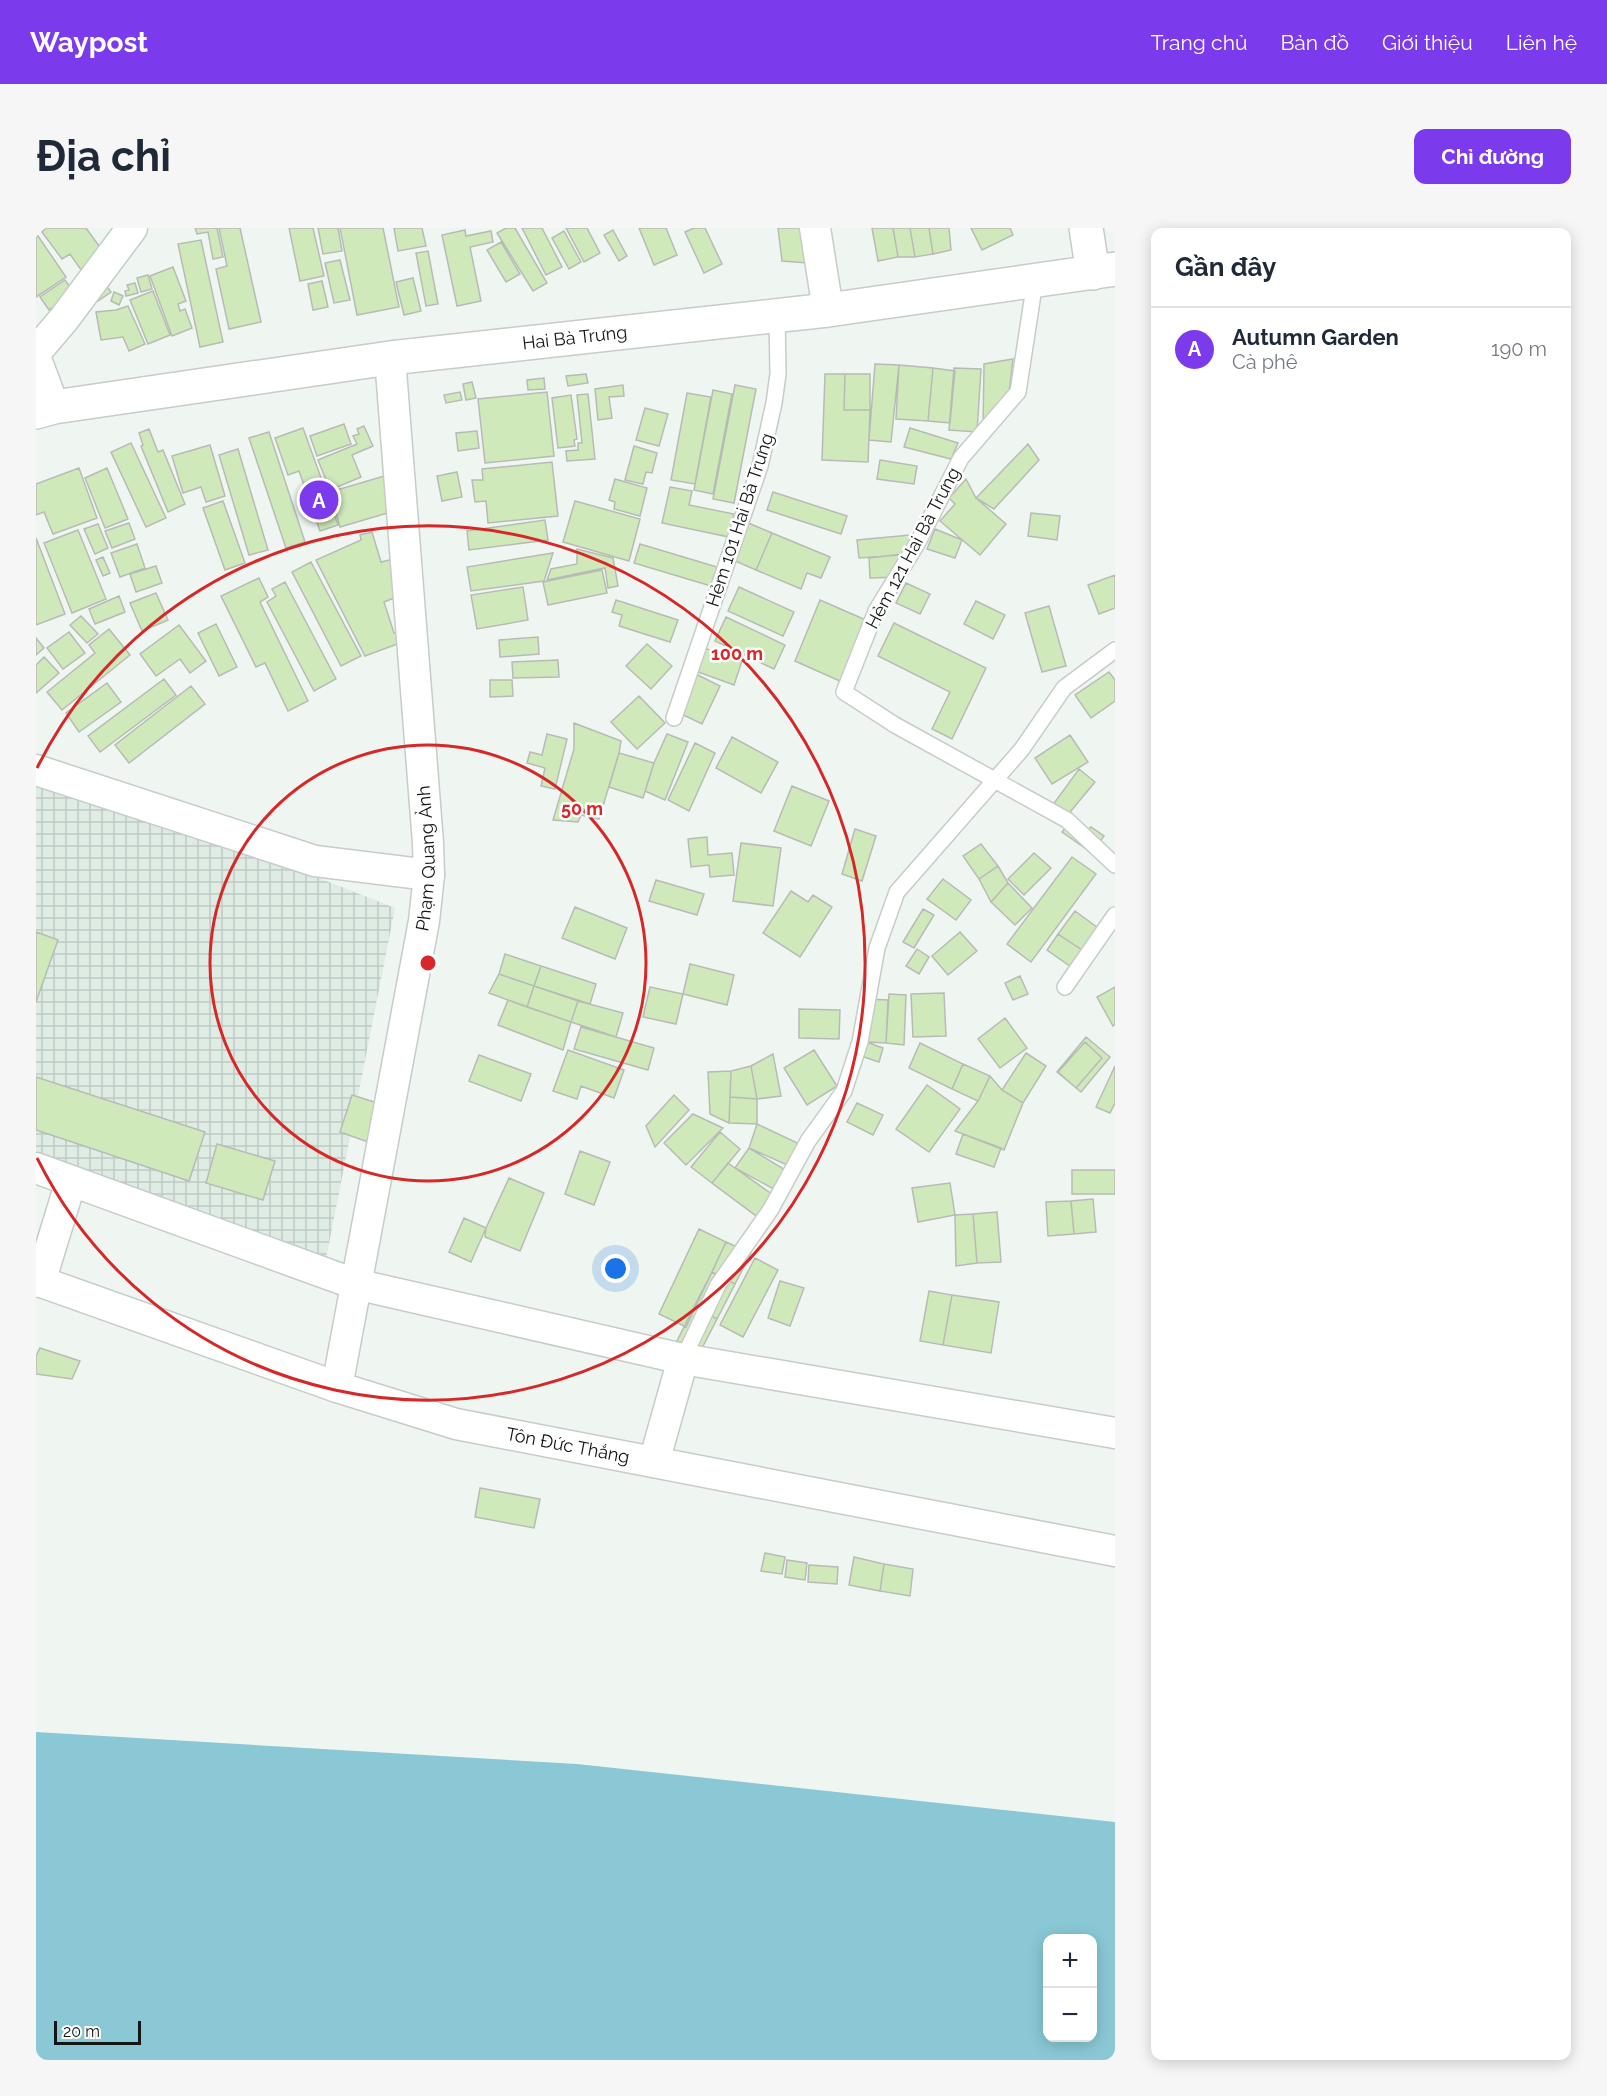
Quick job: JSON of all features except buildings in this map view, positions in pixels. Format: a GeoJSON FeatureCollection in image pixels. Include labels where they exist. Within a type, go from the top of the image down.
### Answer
{"type":"FeatureCollection","features":[{"type":"Feature","properties":{"kind":"main road"},"geometry":{"type":"LineString","coordinates":[[1086,228],[1104,271]]}},
{"type":"Feature","properties":{"kind":"main road","name":"Hai Bà Trưng"},"geometry":{"type":"LineString","coordinates":[[45,410],[390,358],[828,310],[1104,271]]}},
{"type":"Feature","properties":{"kind":"street"},"geometry":{"type":"LineString","coordinates":[[36,352],[64,319],[132,228]]}},
{"type":"Feature","properties":{"kind":"street"},"geometry":{"type":"LineString","coordinates":[[815,228],[828,310]]}},
{"type":"Feature","properties":{"kind":"street","name":"Phạm Quang Ảnh"},"geometry":{"type":"LineString","coordinates":[[337,1387],[424,921],[429,875],[390,358]]}},
{"type":"Feature","properties":{"kind":"street"},"geometry":{"type":"LineString","coordinates":[[36,359],[45,410]]}},
{"type":"Feature","properties":{"kind":"street"},"geometry":{"type":"LineString","coordinates":[[36,770],[315,861],[429,875]]}},
{"type":"Feature","properties":{"kind":"street"},"geometry":{"type":"LineString","coordinates":[[36,1168],[355,1284],[683,1359],[1115,1433]]}},
{"type":"Feature","properties":{"kind":"street"},"geometry":{"type":"LineString","coordinates":[[38,1281],[71,1181]]}},
{"type":"Feature","properties":{"kind":"street","name":"Tôn Đức Thắng"},"geometry":{"type":"LineString","coordinates":[[38,1281],[337,1387],[456,1424],[1115,1551]]}},
{"type":"Feature","properties":{"kind":"street"},"geometry":{"type":"LineString","coordinates":[[654,1462],[683,1359]]}},
{"type":"Feature","properties":{"kind":"lane","name":"Hẻm 121 Hai Bà Trưng"},"geometry":{"type":"LineString","coordinates":[[1035,281],[1018,392],[961,458],[918,542],[876,611],[844,692],[895,725],[993,782],[1066,820],[1115,866]]}},
{"type":"Feature","properties":{"kind":"lane","name":"Hẻm 101 Hai Bà Trưng"},"geometry":{"type":"LineString","coordinates":[[674,718],[760,466],[777,384],[777,316]]}},
{"type":"Feature","properties":{"kind":"lane"},"geometry":{"type":"LineString","coordinates":[[683,1359],[718,1285],[771,1209],[808,1141],[844,1091],[860,1042],[877,948],[897,892],[1022,749],[1064,688],[1115,650]]}},
{"type":"Feature","properties":{"kind":"lane"},"geometry":{"type":"LineString","coordinates":[[1065,987],[1115,915]]}},
{"type":"Feature","properties":{"kind":"shaded area"},"geometry":{"type":"Polygon","coordinates":[[[36,767],[395,908],[324,1269],[36,1159],[36,767]]]}},
{"type":"Feature","properties":{"kind":"water"},"geometry":{"type":"Polygon","coordinates":[[[36,1732],[577,1764],[1115,1822],[1115,2060],[36,2060],[36,1732]]]}},
{"type":"Feature","properties":{"kind":"place","name":"Autumn Garden"},"geometry":{"type":"Point","coordinates":[319,500]}}]}
